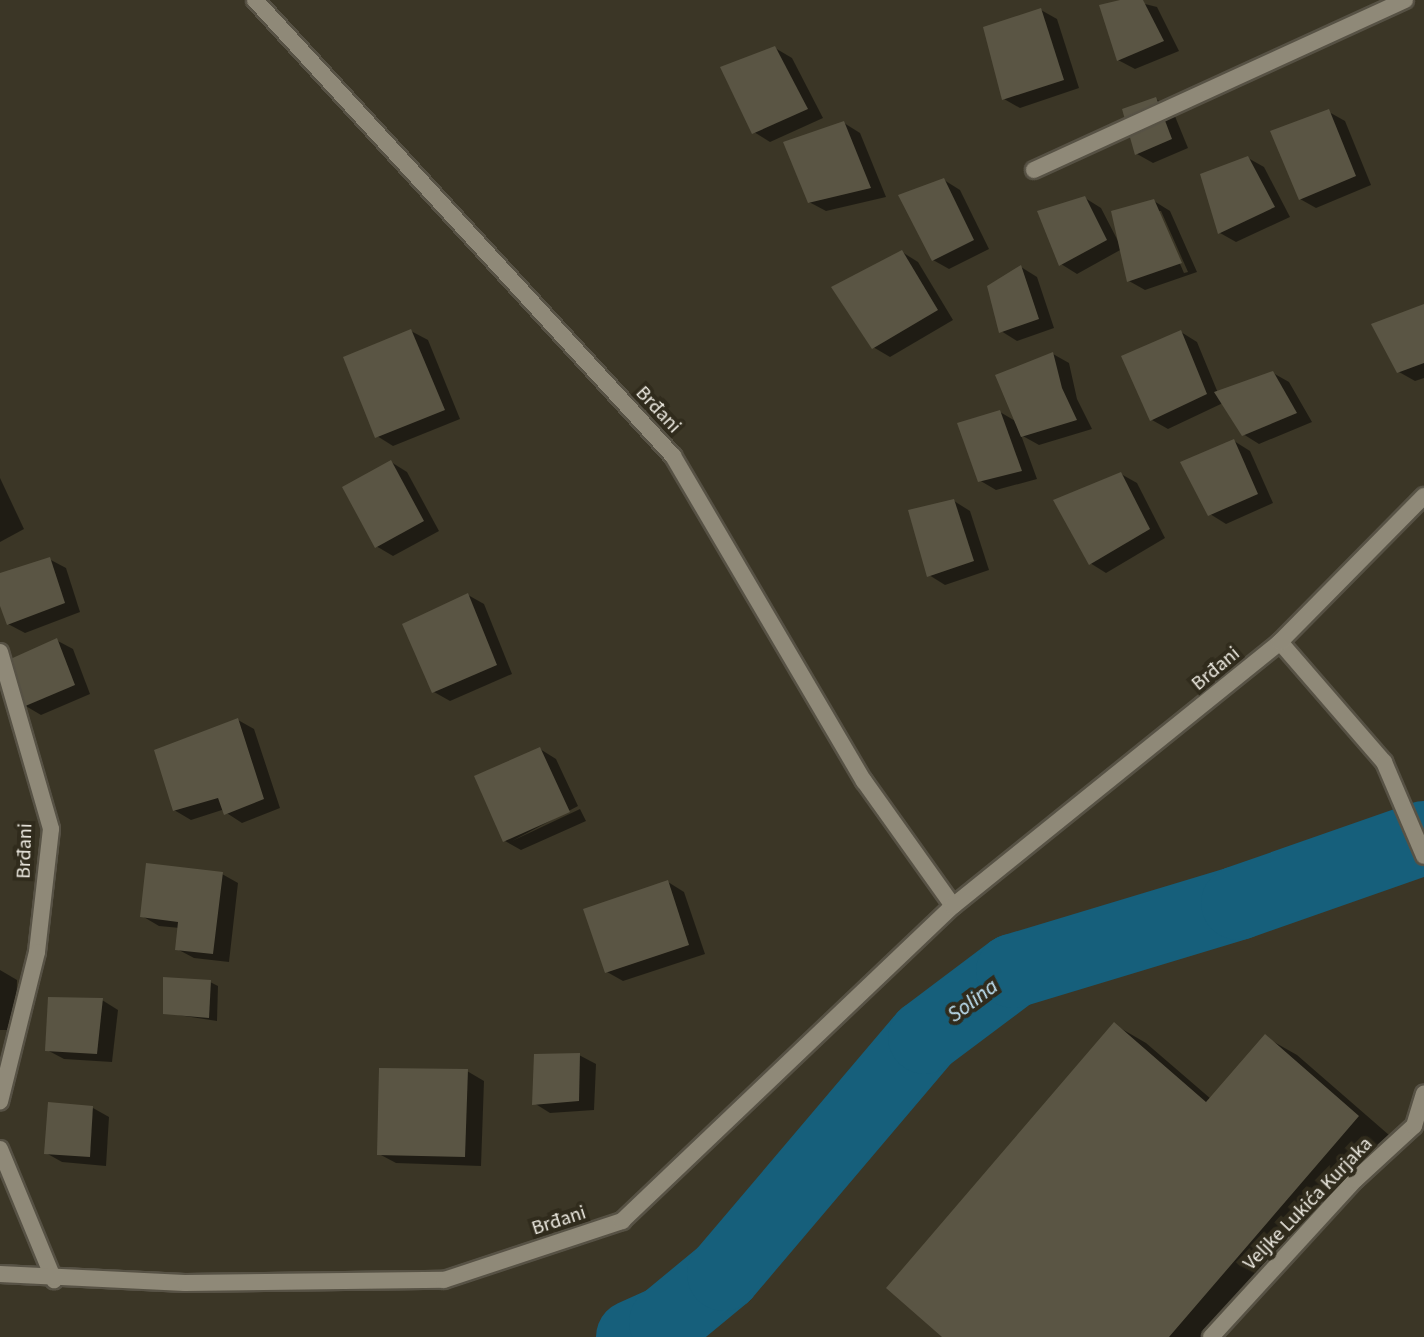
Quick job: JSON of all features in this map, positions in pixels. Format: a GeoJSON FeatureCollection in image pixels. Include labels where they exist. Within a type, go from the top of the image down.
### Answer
{"type":"FeatureCollection","features":[{"type":"Feature","properties":{"kind":"street","name":"Brđani"},"geometry":{"type":"LineString","coordinates":[[255,0],[673,456],[864,781],[953,906]]}},
{"type":"Feature","properties":{"kind":"street"},"geometry":{"type":"LineString","coordinates":[[1034,170],[1405,0]]}},
{"type":"Feature","properties":{"kind":"street","name":"Brđani"},"geometry":{"type":"LineString","coordinates":[[0,1274],[54,1280],[444,1280],[622,1221],[953,906],[1280,642],[1424,496]]}},
{"type":"Feature","properties":{"kind":"street"},"geometry":{"type":"LineString","coordinates":[[1280,642],[1384,762],[1424,856]]}},
{"type":"Feature","properties":{"kind":"street","name":"Brđani"},"geometry":{"type":"LineString","coordinates":[[0,652],[51,829],[37,952],[0,1102]]}},
{"type":"Feature","properties":{"kind":"street","name":"Veljke Lukića Kurjaka"},"geometry":{"type":"LineString","coordinates":[[1211,1337],[1355,1180],[1414,1126],[1424,1094]]}},
{"type":"Feature","properties":{"kind":"street"},"geometry":{"type":"LineString","coordinates":[[0,1149],[54,1280]]}},
{"type":"Feature","properties":{"kind":"building"},"geometry":{"type":"Polygon","coordinates":[[[1120,0],[1143,0],[1164,41],[1117,61],[1099,5],[1120,0]]]}},
{"type":"Feature","properties":{"kind":"building"},"geometry":{"type":"Polygon","coordinates":[[[1041,8],[1064,80],[1002,100],[983,27],[1041,8]]]}},
{"type":"Feature","properties":{"kind":"building"},"geometry":{"type":"Polygon","coordinates":[[[775,46],[808,109],[752,134],[720,67],[775,46]]]}},
{"type":"Feature","properties":{"kind":"building"},"geometry":{"type":"Polygon","coordinates":[[[1156,97],[1172,139],[1135,155],[1122,109],[1156,97]]]}},
{"type":"Feature","properties":{"kind":"building"},"geometry":{"type":"Polygon","coordinates":[[[1329,109],[1356,176],[1299,200],[1270,131],[1329,109]]]}},
{"type":"Feature","properties":{"kind":"building"},"geometry":{"type":"Polygon","coordinates":[[[844,121],[871,188],[808,203],[783,142],[844,121]]]}},
{"type":"Feature","properties":{"kind":"building"},"geometry":{"type":"Polygon","coordinates":[[[1248,156],[1275,207],[1218,234],[1200,174],[1248,156]]]}},
{"type":"Feature","properties":{"kind":"building"},"geometry":{"type":"Polygon","coordinates":[[[944,178],[974,240],[932,261],[898,195],[944,178]]]}},
{"type":"Feature","properties":{"kind":"building"},"geometry":{"type":"Polygon","coordinates":[[[1085,196],[1107,240],[1059,266],[1037,211],[1085,196]]]}},
{"type":"Feature","properties":{"kind":"building"},"geometry":{"type":"Polygon","coordinates":[[[1154,199],[1182,263],[1127,282],[1111,211],[1154,199]]]}},
{"type":"Feature","properties":{"kind":"building"},"geometry":{"type":"Polygon","coordinates":[[[902,250],[938,310],[872,349],[831,287],[902,250]]]}},
{"type":"Feature","properties":{"kind":"building"},"geometry":{"type":"Polygon","coordinates":[[[1021,265],[1039,319],[999,333],[987,286],[1021,265]]]}},
{"type":"Feature","properties":{"kind":"building"},"geometry":{"type":"Polygon","coordinates":[[[1424,304],[1424,363],[1397,373],[1371,324],[1424,304]]]}},
{"type":"Feature","properties":{"kind":"building"},"geometry":{"type":"Polygon","coordinates":[[[411,329],[445,410],[375,438],[343,357],[411,329]]]}},
{"type":"Feature","properties":{"kind":"building"},"geometry":{"type":"Polygon","coordinates":[[[1181,330],[1207,394],[1150,421],[1121,356],[1181,330]]]}},
{"type":"Feature","properties":{"kind":"building"},"geometry":{"type":"Polygon","coordinates":[[[1053,352],[1062,388],[1077,420],[1021,437],[995,375],[1053,352]]]}},
{"type":"Feature","properties":{"kind":"building"},"geometry":{"type":"Polygon","coordinates":[[[1273,371],[1297,413],[1242,436],[1214,392],[1273,371]]]}},
{"type":"Feature","properties":{"kind":"building"},"geometry":{"type":"Polygon","coordinates":[[[1000,410],[1022,471],[978,482],[957,423],[1000,410]]]}},
{"type":"Feature","properties":{"kind":"building"},"geometry":{"type":"Polygon","coordinates":[[[1234,439],[1258,494],[1208,516],[1180,462],[1234,439]]]}},
{"type":"Feature","properties":{"kind":"building"},"geometry":{"type":"Polygon","coordinates":[[[391,460],[424,521],[375,548],[342,487],[391,460]]]}},
{"type":"Feature","properties":{"kind":"building"},"geometry":{"type":"Polygon","coordinates":[[[1121,472],[1150,529],[1089,565],[1053,500],[1121,472]]]}},
{"type":"Feature","properties":{"kind":"building"},"geometry":{"type":"Polygon","coordinates":[[[954,499],[974,561],[927,577],[908,510],[954,499]]]}},
{"type":"Feature","properties":{"kind":"building"},"geometry":{"type":"Polygon","coordinates":[[[50,557],[65,603],[7,625],[0,606],[0,573],[50,557]]]}},
{"type":"Feature","properties":{"kind":"building"},"geometry":{"type":"Polygon","coordinates":[[[468,593],[497,665],[432,693],[402,624],[468,593]]]}},
{"type":"Feature","properties":{"kind":"building"},"geometry":{"type":"Polygon","coordinates":[[[57,638],[75,685],[23,707],[6,661],[57,638]]]}},
{"type":"Feature","properties":{"kind":"building"},"geometry":{"type":"Polygon","coordinates":[[[238,718],[264,799],[224,815],[218,798],[173,811],[154,750],[238,718]]]}},
{"type":"Feature","properties":{"kind":"building"},"geometry":{"type":"Polygon","coordinates":[[[540,747],[570,812],[503,842],[474,776],[540,747]]]}},
{"type":"Feature","properties":{"kind":"building"},"geometry":{"type":"Polygon","coordinates":[[[146,863],[223,872],[213,954],[175,950],[178,922],[140,917],[146,863]]]}},
{"type":"Feature","properties":{"kind":"building"},"geometry":{"type":"Polygon","coordinates":[[[668,880],[689,945],[605,973],[583,909],[668,880]]]}},
{"type":"Feature","properties":{"kind":"building"},"geometry":{"type":"Polygon","coordinates":[[[163,977],[211,980],[209,1018],[163,1014],[163,977]]]}},
{"type":"Feature","properties":{"kind":"building"},"geometry":{"type":"Polygon","coordinates":[[[48,997],[103,998],[97,1054],[45,1051],[48,997]]]}},
{"type":"Feature","properties":{"kind":"building"},"geometry":{"type":"Polygon","coordinates":[[[1114,1022],[1206,1102],[1265,1034],[1359,1116],[1169,1337],[942,1337],[886,1288],[1114,1022]]]}},
{"type":"Feature","properties":{"kind":"building"},"geometry":{"type":"Polygon","coordinates":[[[580,1053],[579,1101],[532,1105],[534,1054],[580,1053]]]}},
{"type":"Feature","properties":{"kind":"building"},"geometry":{"type":"Polygon","coordinates":[[[379,1068],[468,1069],[465,1157],[377,1155],[379,1068]]]}},
{"type":"Feature","properties":{"kind":"building"},"geometry":{"type":"Polygon","coordinates":[[[48,1102],[93,1106],[90,1157],[44,1154],[48,1102]]]}},
{"type":"Feature","properties":{"kind":"waterway","name":"Solina"},"geometry":{"type":"LineString","coordinates":[[633,1337],[666,1322],[724,1274],[925,1037],[1013,971],[1238,903],[1424,838]]}}]}
